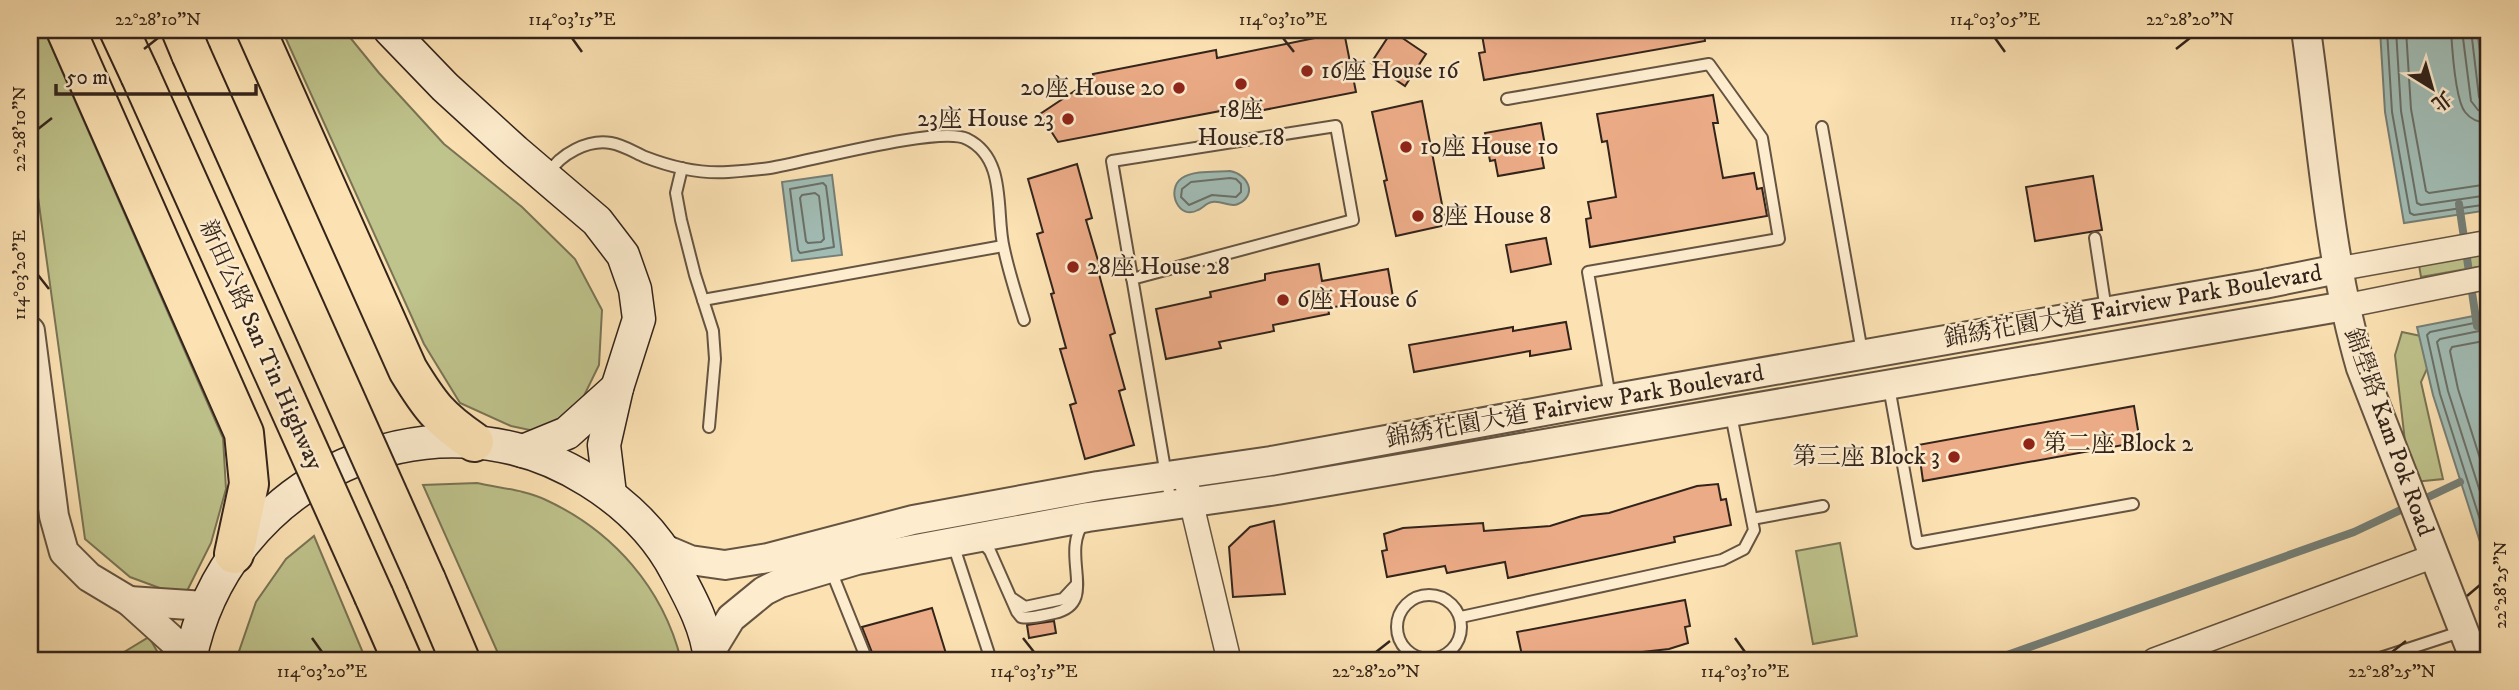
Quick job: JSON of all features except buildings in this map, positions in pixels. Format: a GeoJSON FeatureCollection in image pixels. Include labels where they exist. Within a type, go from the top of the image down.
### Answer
{"type":"FeatureCollection","features":[{"type":"Feature","properties":{"kind":"highway"},"geometry":{"type":"LineString","coordinates":[[66,30],[244,433],[249,484],[234,554]]}},
{"type":"Feature","properties":{"kind":"highway","name":"新田公路 San Tin Highway"},"geometry":{"type":"LineString","coordinates":[[119,30],[402,660]]}},
{"type":"Feature","properties":{"kind":"highway"},"geometry":{"type":"LineString","coordinates":[[256,30],[408,370],[430,405],[448,424],[474,442]]}},
{"type":"Feature","properties":{"kind":"highway"},"geometry":{"type":"LineString","coordinates":[[186,42],[460,660]]}},
{"type":"Feature","properties":{"kind":"main road"},"geometry":{"type":"LineString","coordinates":[[390,30],[445,87],[597,220],[623,255],[635,289],[639,319],[617,388],[604,445],[610,494]]}},
{"type":"Feature","properties":{"kind":"main road"},"geometry":{"type":"LineString","coordinates":[[523,451],[568,433],[617,388]]}},
{"type":"Feature","properties":{"kind":"main road"},"geometry":{"type":"LineString","coordinates":[[190,659],[205,606],[234,554],[274,509],[319,476],[382,450],[433,442],[474,442],[523,451],[569,469],[610,494],[635,516],[664,549],[696,608],[710,657]]}},
{"type":"Feature","properties":{"kind":"street","name":"錦壆路 Kam Pok Road"},"geometry":{"type":"LineString","coordinates":[[2306,30],[2338,269],[2361,368],[2475,660]]}},
{"type":"Feature","properties":{"kind":"street","name":"錦綉花園大道 Fairview Park Boulevard"},"geometry":{"type":"LineString","coordinates":[[710,657],[732,618],[764,590],[857,560],[1088,517],[1178,490],[1610,399],[2107,313],[2489,242]]}},
{"type":"Feature","properties":{"kind":"street","name":"錦綉花園大道 Fairview Park Boulevard"},"geometry":{"type":"LineString","coordinates":[[664,549],[690,560],[725,565],[757,560],[913,520],[1098,486],[1178,490],[1291,488],[2345,306],[2489,278]]}},
{"type":"Feature","properties":{"kind":"street"},"geometry":{"type":"LineString","coordinates":[[30,331],[54,516],[64,552],[89,577],[129,601],[190,659]]}},
{"type":"Feature","properties":{"kind":"street"},"geometry":{"type":"LineString","coordinates":[[1178,490],[1229,660]]}},
{"type":"Feature","properties":{"kind":"street"},"geometry":{"type":"LineString","coordinates":[[2154,660],[2434,556]]}},
{"type":"Feature","properties":{"kind":"street"},"geometry":{"type":"LineString","coordinates":[[129,601],[205,606]]}},
{"type":"Feature","properties":{"kind":"lane"},"geometry":{"type":"LineString","coordinates":[[1507,99],[1709,64],[1762,138],[1779,239],[1588,272],[1610,399]]}},
{"type":"Feature","properties":{"kind":"lane"},"geometry":{"type":"LineString","coordinates":[[1132,279],[1353,220],[1336,126],[1112,161],[1132,279],[1178,490]]}},
{"type":"Feature","properties":{"kind":"lane"},"geometry":{"type":"LineString","coordinates":[[1822,127],[1863,355]]}},
{"type":"Feature","properties":{"kind":"lane"},"geometry":{"type":"LineString","coordinates":[[547,177],[552,168],[571,152],[600,142],[613,143],[646,158],[682,168],[726,172],[769,168],[950,134],[968,139],[986,154],[995,174],[1003,246],[1024,320]]}},
{"type":"Feature","properties":{"kind":"lane"},"geometry":{"type":"LineString","coordinates":[[682,168],[676,193],[713,331],[715,359],[709,426]]}},
{"type":"Feature","properties":{"kind":"lane"},"geometry":{"type":"LineString","coordinates":[[2095,238],[2107,313]]}},
{"type":"Feature","properties":{"kind":"lane"},"geometry":{"type":"LineString","coordinates":[[703,300],[1003,246]]}},
{"type":"Feature","properties":{"kind":"lane"},"geometry":{"type":"LineString","coordinates":[[1889,384],[1917,544],[2133,504]]}},
{"type":"Feature","properties":{"kind":"lane"},"geometry":{"type":"LineString","coordinates":[[1461,617],[1722,560],[1744,549],[1754,530],[1730,412]]}},
{"type":"Feature","properties":{"kind":"lane"},"geometry":{"type":"LineString","coordinates":[[1752,519],[1823,506]]}},
{"type":"Feature","properties":{"kind":"lane"},"geometry":{"type":"LineString","coordinates":[[991,660],[963,539],[983,542],[990,551],[1021,617],[1031,618],[1068,609],[1074,602],[1077,584],[1073,552],[1075,540],[1088,517]]}},
{"type":"Feature","properties":{"kind":"lane"},"geometry":{"type":"LineString","coordinates":[[830,568],[867,660]]}},
{"type":"Feature","properties":{"kind":"lane"},"geometry":{"type":"LineString","coordinates":[[1433,594],[1450,602],[1461,617],[1461,636],[1451,652],[1434,660],[1415,657],[1401,645],[1396,628],[1401,610],[1415,597],[1433,594]]}},
{"type":"Feature","properties":{"kind":"lane"},"geometry":{"type":"LineString","coordinates":[[2374,660],[2407,655],[2463,631]]}},
{"type":"Feature","properties":{"kind":"green space"},"geometry":{"type":"Polygon","coordinates":[[[30,30],[44,30],[223,438],[226,489],[211,543],[184,597],[130,577],[85,539],[30,139],[30,30]]]}},
{"type":"Feature","properties":{"kind":"green space"},"geometry":{"type":"Polygon","coordinates":[[[282,30],[344,30],[444,144],[522,207],[575,259],[602,310],[599,365],[578,408],[539,432],[511,426],[460,403],[424,344],[282,30]]]}},
{"type":"Feature","properties":{"kind":"green space"},"geometry":{"type":"Polygon","coordinates":[[[2489,252],[2489,265],[2421,277],[2419,265],[2489,252]]]}},
{"type":"Feature","properties":{"kind":"green space"},"geometry":{"type":"Polygon","coordinates":[[[2402,332],[2440,340],[2421,382],[2443,479],[2414,482],[2406,450],[2395,355],[2402,332]]]}},
{"type":"Feature","properties":{"kind":"green space"},"geometry":{"type":"Polygon","coordinates":[[[477,483],[546,500],[593,528],[613,545],[632,565],[662,609],[681,660],[501,660],[423,485],[477,483]]]}},
{"type":"Feature","properties":{"kind":"green space"},"geometry":{"type":"Polygon","coordinates":[[[314,536],[366,660],[236,660],[256,602],[286,559],[314,536]]]}},
{"type":"Feature","properties":{"kind":"green space"},"geometry":{"type":"Polygon","coordinates":[[[1840,543],[1857,636],[1813,644],[1796,551],[1840,543]]]}},
{"type":"Feature","properties":{"kind":"green space"},"geometry":{"type":"Polygon","coordinates":[[[149,637],[162,660],[111,660],[149,637]]]}},
{"type":"Feature","properties":{"kind":"water"},"geometry":{"type":"Polygon","coordinates":[[[2380,30],[2477,30],[2489,117],[2489,210],[2404,223],[2385,112],[2380,30]]]}},
{"type":"Feature","properties":{"kind":"water"},"geometry":{"type":"Polygon","coordinates":[[[1230,171],[1242,176],[1248,185],[1248,195],[1238,204],[1212,202],[1191,212],[1180,208],[1176,203],[1177,183],[1187,175],[1230,171]]]}},
{"type":"Feature","properties":{"kind":"water"},"geometry":{"type":"Polygon","coordinates":[[[832,175],[842,255],[792,261],[782,182],[832,175]]]}},
{"type":"Feature","properties":{"kind":"water"},"geometry":{"type":"Polygon","coordinates":[[[2489,313],[2489,570],[2433,395],[2417,327],[2489,313]]]}},
{"type":"Feature","properties":{"kind":"waterway"},"geometry":{"type":"LineString","coordinates":[[2459,204],[2477,326]]}},
{"type":"Feature","properties":{"kind":"waterway"},"geometry":{"type":"LineString","coordinates":[[1993,660],[2354,532],[2460,482]]}},
{"type":"Feature","properties":{"kind":"waterway"},"geometry":{"type":"LineString","coordinates":[[776,658],[780,660]]}},
{"type":"Feature","properties":{"kind":"place","name":"16座 House 16"},"geometry":{"type":"Point","coordinates":[1307,71]}},
{"type":"Feature","properties":{"kind":"place","name":"18座 House 18"},"geometry":{"type":"Point","coordinates":[1241,84]}},
{"type":"Feature","properties":{"kind":"place","name":"20座 House 20"},"geometry":{"type":"Point","coordinates":[1179,88]}},
{"type":"Feature","properties":{"kind":"place","name":"23座 House 23"},"geometry":{"type":"Point","coordinates":[1068,119]}},
{"type":"Feature","properties":{"kind":"place","name":"10座 House 10"},"geometry":{"type":"Point","coordinates":[1406,147]}},
{"type":"Feature","properties":{"kind":"place","name":"8座 House 8"},"geometry":{"type":"Point","coordinates":[1418,216]}},
{"type":"Feature","properties":{"kind":"place","name":"28座 House 28"},"geometry":{"type":"Point","coordinates":[1073,267]}},
{"type":"Feature","properties":{"kind":"place","name":"6座 House 6"},"geometry":{"type":"Point","coordinates":[1283,300]}},
{"type":"Feature","properties":{"kind":"place","name":"第二座 Block 2"},"geometry":{"type":"Point","coordinates":[2029,444]}},
{"type":"Feature","properties":{"kind":"place","name":"第三座 Block 3"},"geometry":{"type":"Point","coordinates":[1954,457]}}]}
